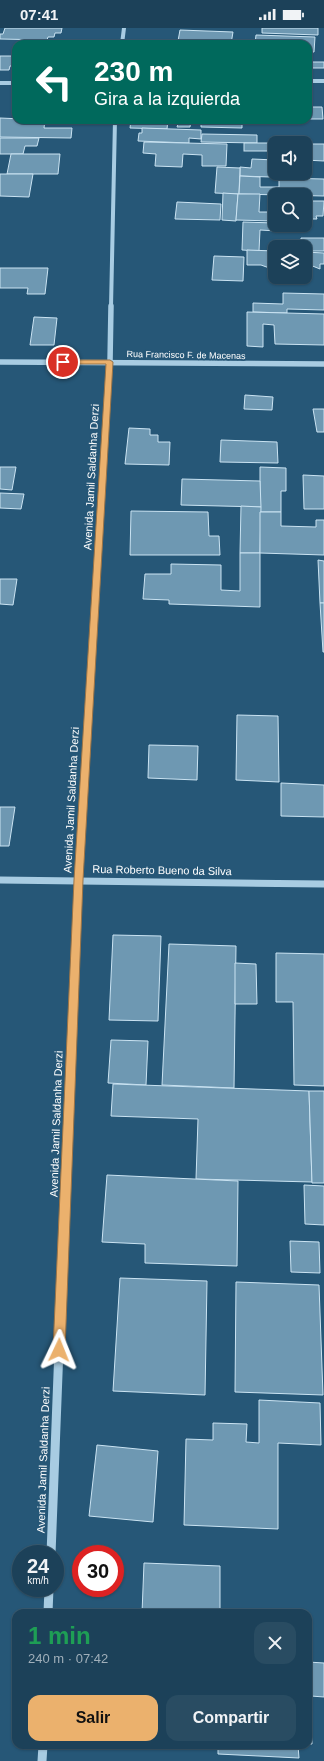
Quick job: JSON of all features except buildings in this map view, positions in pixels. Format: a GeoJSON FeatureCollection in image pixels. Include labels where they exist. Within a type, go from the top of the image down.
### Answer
{"type":"FeatureCollection","features":[{"type":"Feature","properties":{"kind":"street"},"geometry":{"type":"LineString","coordinates":[[122,40],[124,28]]}},
{"type":"Feature","properties":{"kind":"street"},"geometry":{"type":"LineString","coordinates":[[312,81],[324,81]]}},
{"type":"Feature","properties":{"kind":"street"},"geometry":{"type":"LineString","coordinates":[[0,83],[12,83]]}},
{"type":"Feature","properties":{"kind":"street","name":"Avenida Jamil Saldanha Derzi"},"geometry":{"type":"LineString","coordinates":[[51,1545],[78,880],[110,362],[115,124]]}},
{"type":"Feature","properties":{"kind":"street","name":"Rua Francisco F. de Macenas"},"geometry":{"type":"LineString","coordinates":[[0,362],[324,364]]}},
{"type":"Feature","properties":{"kind":"street","name":"Rua Roberto Bueno da Silva"},"geometry":{"type":"LineString","coordinates":[[0,880],[324,884]]}},
{"type":"Feature","properties":{"kind":"street"},"geometry":{"type":"LineString","coordinates":[[48,1609],[49,1597]]}},
{"type":"Feature","properties":{"kind":"street"},"geometry":{"type":"LineString","coordinates":[[42,1761],[43,1749]]}},
{"type":"Feature","properties":{"kind":"route"},"geometry":{"type":"LineString","coordinates":[[59,1350],[78,880],[110,362],[63,362]]}}]}
